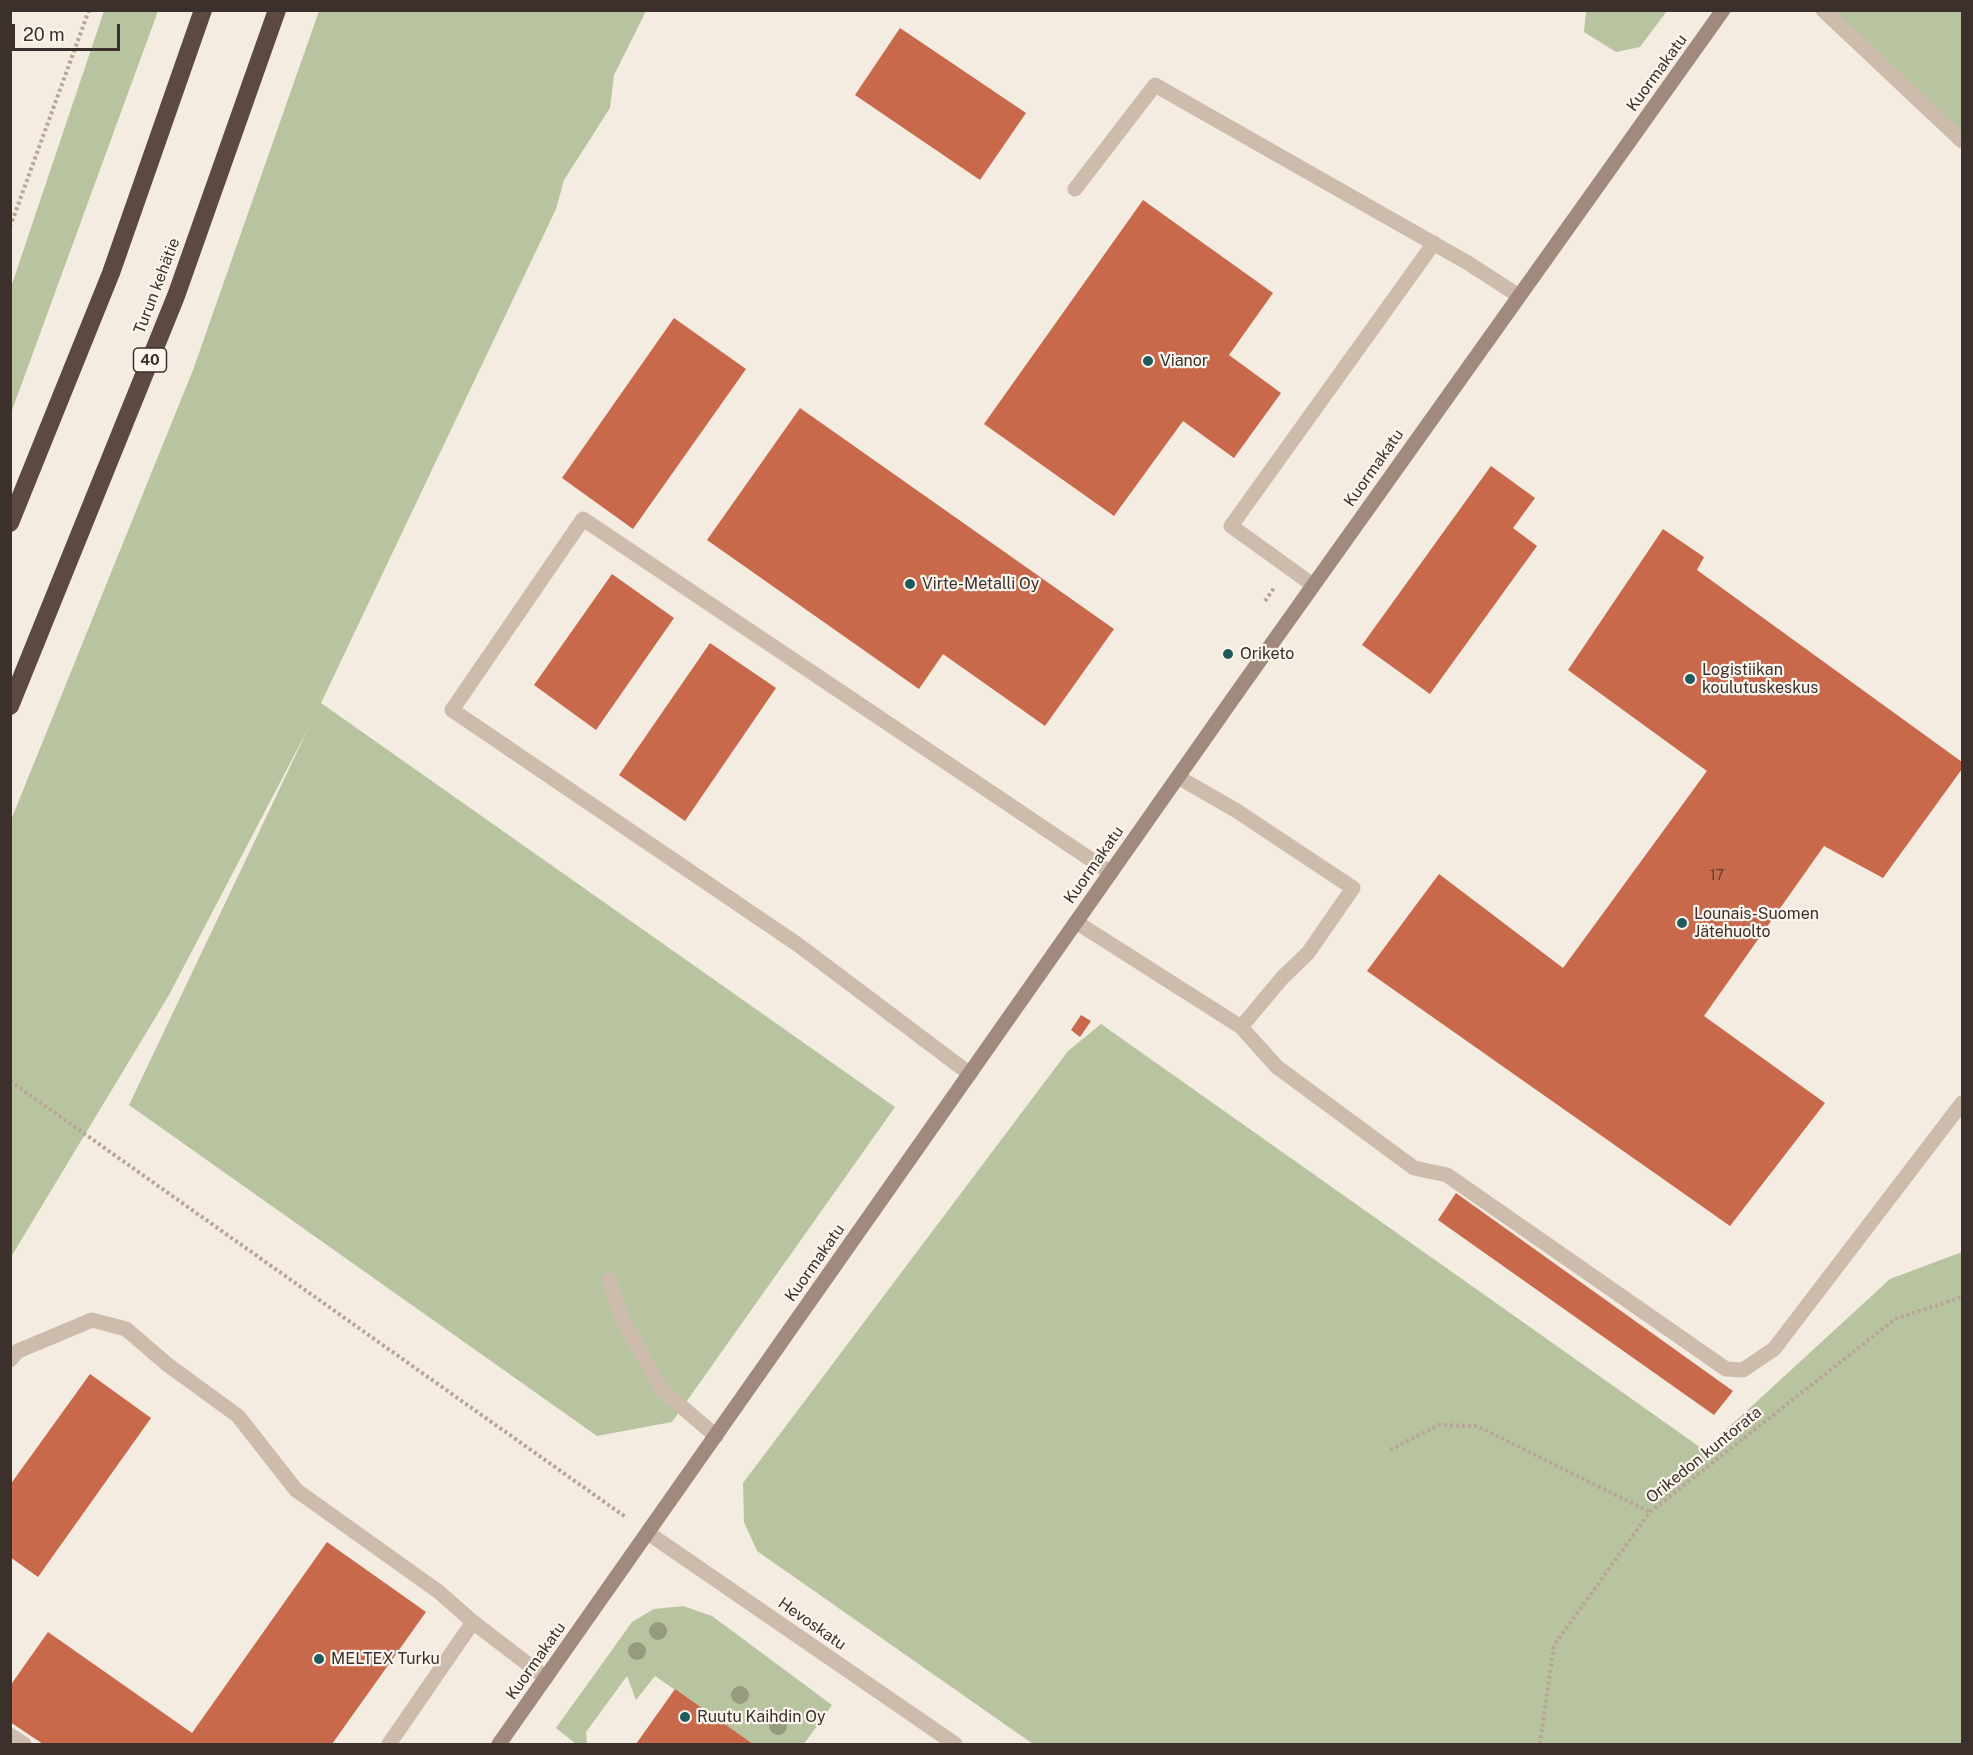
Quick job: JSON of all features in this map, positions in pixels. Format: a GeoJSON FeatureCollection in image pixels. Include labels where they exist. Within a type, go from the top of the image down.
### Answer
{"type":"FeatureCollection","features":[{"type":"Feature","properties":{"kind":"highway"},"geometry":{"type":"LineString","coordinates":[[10,523],[111,273],[203,10]]}},
{"type":"Feature","properties":{"kind":"highway","name":"Turun kehätie"},"geometry":{"type":"LineString","coordinates":[[10,705],[176,296],[277,10]]}},
{"type":"Feature","properties":{"kind":"street","name":"Kuormakatu"},"geometry":{"type":"LineString","coordinates":[[499,1744],[1313,585],[1723,10]]}},
{"type":"Feature","properties":{"kind":"street"},"geometry":{"type":"LineString","coordinates":[[1823,10],[1962,141]]}},
{"type":"Feature","properties":{"kind":"street"},"geometry":{"type":"LineString","coordinates":[[1075,189],[1155,85],[1434,243],[1519,296]]}},
{"type":"Feature","properties":{"kind":"street"},"geometry":{"type":"LineString","coordinates":[[1313,585],[1231,526],[1434,243]]}},
{"type":"Feature","properties":{"kind":"street"},"geometry":{"type":"LineString","coordinates":[[970,1074],[797,944],[452,710],[583,519],[1111,873]]}},
{"type":"Feature","properties":{"kind":"street"},"geometry":{"type":"LineString","coordinates":[[1178,777],[1237,812],[1353,888],[1308,954],[1283,977],[1241,1027]]}},
{"type":"Feature","properties":{"kind":"street"},"geometry":{"type":"LineString","coordinates":[[1076,922],[1241,1027],[1277,1066],[1414,1168],[1447,1175],[1726,1370],[1743,1370],[1774,1348],[1962,1103]]}},
{"type":"Feature","properties":{"kind":"street"},"geometry":{"type":"LineString","coordinates":[[609,1280],[623,1320],[662,1390],[716,1436]]}},
{"type":"Feature","properties":{"kind":"street"},"geometry":{"type":"LineString","coordinates":[[10,1360],[18,1351],[92,1320],[126,1329],[168,1365],[238,1416],[296,1490],[439,1592],[473,1622],[546,1678]]}},
{"type":"Feature","properties":{"kind":"street","name":"Hevoskatu"},"geometry":{"type":"LineString","coordinates":[[648,1533],[955,1744]]}},
{"type":"Feature","properties":{"kind":"street"},"geometry":{"type":"LineString","coordinates":[[389,1744],[473,1622]]}},
{"type":"Feature","properties":{"kind":"street"},"geometry":{"type":"LineString","coordinates":[[10,1735],[24,1744]]}},
{"type":"Feature","properties":{"kind":"path"},"geometry":{"type":"LineString","coordinates":[[10,227],[89,10]]}},
{"type":"Feature","properties":{"kind":"path"},"geometry":{"type":"LineString","coordinates":[[10,1081],[648,1533]]}},
{"type":"Feature","properties":{"kind":"path","name":"Orikedon kuntorata"},"geometry":{"type":"LineString","coordinates":[[1540,1744],[1554,1646],[1650,1512],[1895,1319],[1962,1297]]}},
{"type":"Feature","properties":{"kind":"path"},"geometry":{"type":"LineString","coordinates":[[1390,1450],[1438,1425],[1477,1425],[1650,1512]]}},
{"type":"Feature","properties":{"kind":"green space"},"geometry":{"type":"Polygon","coordinates":[[[1586,10],[1667,11],[1640,47],[1616,52],[1584,32],[1586,10]]]}},
{"type":"Feature","properties":{"kind":"green space"},"geometry":{"type":"Polygon","coordinates":[[[104,11],[158,11],[11,413],[11,287],[104,11]]]}},
{"type":"Feature","properties":{"kind":"green space"},"geometry":{"type":"Polygon","coordinates":[[[319,11],[646,11],[614,75],[610,108],[564,180],[556,209],[321,703],[895,1107],[672,1422],[597,1436],[129,1105],[309,727],[169,995],[11,1257],[11,820],[193,370],[319,11]]]}},
{"type":"Feature","properties":{"kind":"green space"},"geometry":{"type":"Polygon","coordinates":[[[1816,11],[1962,11],[1962,147],[1816,11]]]}},
{"type":"Feature","properties":{"kind":"green space"},"geometry":{"type":"Polygon","coordinates":[[[1101,1024],[1704,1450],[1890,1279],[1962,1252],[1962,1744],[1033,1744],[757,1551],[744,1522],[743,1483],[1068,1051],[1101,1024]]]}},
{"type":"Feature","properties":{"kind":"green space"},"geometry":{"type":"Polygon","coordinates":[[[683,1606],[712,1616],[832,1705],[804,1744],[753,1744],[655,1676],[636,1700],[627,1676],[586,1732],[587,1744],[576,1744],[556,1728],[632,1622],[654,1609],[683,1606]]]}},
{"type":"Feature","properties":{"kind":"building"},"geometry":{"type":"Polygon","coordinates":[[[900,28],[1026,113],[980,180],[855,95],[900,28]]]}},
{"type":"Feature","properties":{"kind":"building"},"geometry":{"type":"Polygon","coordinates":[[[1143,200],[1273,293],[1229,355],[1281,393],[1234,458],[1183,421],[1114,516],[984,424],[1143,200]]]}},
{"type":"Feature","properties":{"kind":"building"},"geometry":{"type":"Polygon","coordinates":[[[674,318],[746,369],[633,529],[562,478],[674,318]]]}},
{"type":"Feature","properties":{"kind":"building","name":"Virte-Metalli Oy"},"geometry":{"type":"Polygon","coordinates":[[[800,408],[1114,629],[1045,726],[943,654],[919,689],[707,540],[800,408]]]}},
{"type":"Feature","properties":{"kind":"building"},"geometry":{"type":"Polygon","coordinates":[[[1491,466],[1535,498],[1513,528],[1537,546],[1430,694],[1362,645],[1491,466]]]}},
{"type":"Feature","properties":{"kind":"building"},"geometry":{"type":"Polygon","coordinates":[[[1663,529],[1704,557],[1697,570],[1962,762],[1962,769],[1883,878],[1824,846],[1704,1016],[1825,1103],[1730,1226],[1367,971],[1439,874],[1563,968],[1707,771],[1568,670],[1663,529]]]}},
{"type":"Feature","properties":{"kind":"building"},"geometry":{"type":"Polygon","coordinates":[[[612,574],[674,618],[596,730],[534,685],[612,574]]]}},
{"type":"Feature","properties":{"kind":"building"},"geometry":{"type":"Polygon","coordinates":[[[710,643],[776,688],[685,821],[619,775],[710,643]]]}},
{"type":"Feature","properties":{"kind":"building"},"geometry":{"type":"Polygon","coordinates":[[[1081,1015],[1091,1021],[1080,1037],[1071,1030],[1081,1015]]]}},
{"type":"Feature","properties":{"kind":"building"},"geometry":{"type":"Polygon","coordinates":[[[1456,1193],[1733,1391],[1714,1415],[1438,1220],[1456,1193]]]}},
{"type":"Feature","properties":{"kind":"building"},"geometry":{"type":"Polygon","coordinates":[[[90,1374],[151,1418],[38,1577],[10,1557],[10,1485],[90,1374]]]}},
{"type":"Feature","properties":{"kind":"building","name":"MELTEX Turku"},"geometry":{"type":"Polygon","coordinates":[[[327,1542],[426,1612],[332,1744],[43,1744],[10,1722],[10,1686],[48,1632],[192,1733],[327,1542]]]}},
{"type":"Feature","properties":{"kind":"building","name":"Ruutu Kaihdin Oy"},"geometry":{"type":"Polygon","coordinates":[[[675,1689],[753,1744],[636,1744],[675,1689]]]}},
{"type":"Feature","properties":{"kind":"place","name":"Vianor"},"geometry":{"type":"Point","coordinates":[1148,361]}},
{"type":"Feature","properties":{"kind":"place","name":"Virte-Metalli Oy"},"geometry":{"type":"Point","coordinates":[910,584]}},
{"type":"Feature","properties":{"kind":"place","name":"Oriketo"},"geometry":{"type":"Point","coordinates":[1228,654]}},
{"type":"Feature","properties":{"kind":"place","name":"Logistiikan koulutuskeskus"},"geometry":{"type":"Point","coordinates":[1690,679]}},
{"type":"Feature","properties":{"kind":"place","name":"Lounais-Suomen Jätehuolto"},"geometry":{"type":"Point","coordinates":[1682,923]}},
{"type":"Feature","properties":{"kind":"place","name":"MELTEX Turku"},"geometry":{"type":"Point","coordinates":[319,1659]}},
{"type":"Feature","properties":{"kind":"place","name":"Ruutu Kaihdin Oy"},"geometry":{"type":"Point","coordinates":[685,1717]}}]}
